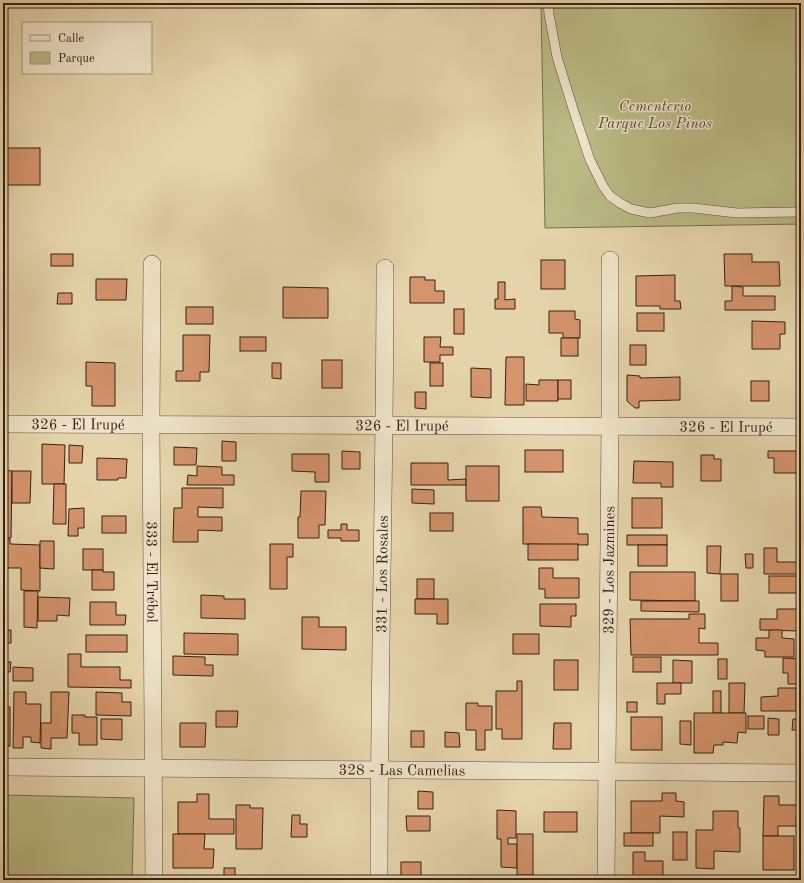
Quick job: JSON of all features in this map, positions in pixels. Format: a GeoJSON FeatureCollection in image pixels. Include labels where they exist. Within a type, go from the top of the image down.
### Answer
{"type":"FeatureCollection","features":[{"type":"Feature","properties":{"kind":"street","name":"329 - Los Jazmines"},"geometry":{"type":"LineString","coordinates":[[606,880],[610,260]]}},
{"type":"Feature","properties":{"kind":"street","name":"333 - El Trébol"},"geometry":{"type":"LineString","coordinates":[[152,264],[151,425],[154,880]]}},
{"type":"Feature","properties":{"kind":"street","name":"331 - Los Rosales"},"geometry":{"type":"LineString","coordinates":[[379,880],[379,770],[385,426],[385,268]]}},
{"type":"Feature","properties":{"kind":"street","name":"326 - El Irupé"},"geometry":{"type":"LineString","coordinates":[[3,424],[801,427]]}},
{"type":"Feature","properties":{"kind":"street","name":"328 - Las Camelias"},"geometry":{"type":"LineString","coordinates":[[3,767],[801,772]]}},
{"type":"Feature","properties":{"kind":"lane"},"geometry":{"type":"LineString","coordinates":[[548,3],[557,56],[574,112],[590,160],[603,186],[610,196],[631,208],[650,213],[685,208],[737,213],[801,212]]}},
{"type":"Feature","properties":{"kind":"green space","name":"Cementerio Parque Los Pinos"},"geometry":{"type":"Polygon","coordinates":[[[541,3],[801,3],[801,224],[545,228],[541,3]]]}},
{"type":"Feature","properties":{"kind":"green space"},"geometry":{"type":"Polygon","coordinates":[[[3,795],[134,798],[132,880],[3,880],[3,795]]]}},
{"type":"Feature","properties":{"kind":"building"},"geometry":{"type":"Polygon","coordinates":[[[3,148],[40,148],[40,185],[3,185],[3,148]]]}},
{"type":"Feature","properties":{"kind":"building"},"geometry":{"type":"Polygon","coordinates":[[[51,254],[73,254],[73,266],[51,266],[51,254]]]}},
{"type":"Feature","properties":{"kind":"building"},"geometry":{"type":"Polygon","coordinates":[[[724,254],[752,254],[752,262],[779,262],[780,286],[725,286],[724,254]]]}},
{"type":"Feature","properties":{"kind":"building"},"geometry":{"type":"Polygon","coordinates":[[[541,260],[565,260],[565,289],[541,289],[541,260]]]}},
{"type":"Feature","properties":{"kind":"building"},"geometry":{"type":"Polygon","coordinates":[[[675,275],[675,301],[680,301],[681,309],[660,309],[660,306],[636,306],[636,276],[675,275]]]}},
{"type":"Feature","properties":{"kind":"building"},"geometry":{"type":"Polygon","coordinates":[[[410,277],[425,277],[425,280],[435,280],[435,291],[444,291],[444,303],[410,303],[410,277]]]}},
{"type":"Feature","properties":{"kind":"building"},"geometry":{"type":"Polygon","coordinates":[[[96,279],[127,279],[126,300],[96,300],[96,279]]]}},
{"type":"Feature","properties":{"kind":"building"},"geometry":{"type":"Polygon","coordinates":[[[498,282],[505,282],[505,300],[515,299],[515,309],[495,309],[495,299],[498,299],[498,282]]]}},
{"type":"Feature","properties":{"kind":"building"},"geometry":{"type":"Polygon","coordinates":[[[732,286],[743,287],[743,296],[775,296],[775,310],[725,310],[725,301],[732,301],[732,286]]]}},
{"type":"Feature","properties":{"kind":"building"},"geometry":{"type":"Polygon","coordinates":[[[283,287],[328,288],[328,318],[283,318],[283,287]]]}},
{"type":"Feature","properties":{"kind":"building"},"geometry":{"type":"Polygon","coordinates":[[[58,293],[72,293],[72,304],[57,304],[58,293]]]}},
{"type":"Feature","properties":{"kind":"building"},"geometry":{"type":"Polygon","coordinates":[[[186,307],[213,307],[213,324],[186,324],[186,307]]]}},
{"type":"Feature","properties":{"kind":"building"},"geometry":{"type":"Polygon","coordinates":[[[454,309],[464,309],[464,334],[454,334],[454,309]]]}},
{"type":"Feature","properties":{"kind":"building"},"geometry":{"type":"Polygon","coordinates":[[[549,311],[575,311],[575,319],[580,320],[580,338],[563,338],[563,333],[549,333],[549,311]]]}},
{"type":"Feature","properties":{"kind":"building"},"geometry":{"type":"Polygon","coordinates":[[[637,313],[664,313],[664,331],[637,331],[637,313]]]}},
{"type":"Feature","properties":{"kind":"building"},"geometry":{"type":"Polygon","coordinates":[[[752,321],[785,322],[785,334],[780,334],[780,349],[752,349],[752,321]]]}},
{"type":"Feature","properties":{"kind":"building"},"geometry":{"type":"Polygon","coordinates":[[[183,335],[210,335],[209,372],[200,372],[200,381],[176,381],[176,371],[183,371],[183,335]]]}},
{"type":"Feature","properties":{"kind":"building"},"geometry":{"type":"Polygon","coordinates":[[[240,337],[266,337],[266,351],[240,351],[240,337]]]}},
{"type":"Feature","properties":{"kind":"building"},"geometry":{"type":"Polygon","coordinates":[[[424,337],[441,337],[440,347],[453,347],[453,355],[440,355],[440,362],[424,362],[424,337]]]}},
{"type":"Feature","properties":{"kind":"building"},"geometry":{"type":"Polygon","coordinates":[[[561,338],[578,338],[578,356],[561,356],[561,338]]]}},
{"type":"Feature","properties":{"kind":"building"},"geometry":{"type":"Polygon","coordinates":[[[630,345],[646,345],[646,365],[630,365],[630,345]]]}},
{"type":"Feature","properties":{"kind":"building"},"geometry":{"type":"Polygon","coordinates":[[[506,357],[524,357],[524,405],[505,405],[506,357]]]}},
{"type":"Feature","properties":{"kind":"building"},"geometry":{"type":"Polygon","coordinates":[[[322,360],[342,360],[342,388],[322,388],[322,360]]]}},
{"type":"Feature","properties":{"kind":"building"},"geometry":{"type":"Polygon","coordinates":[[[86,362],[115,363],[115,406],[92,406],[92,386],[86,386],[86,362]]]}},
{"type":"Feature","properties":{"kind":"building"},"geometry":{"type":"Polygon","coordinates":[[[272,363],[281,363],[281,379],[272,378],[272,363]]]}},
{"type":"Feature","properties":{"kind":"building"},"geometry":{"type":"Polygon","coordinates":[[[430,363],[443,363],[443,386],[430,386],[430,363]]]}},
{"type":"Feature","properties":{"kind":"building"},"geometry":{"type":"Polygon","coordinates":[[[471,368],[491,369],[491,398],[471,397],[471,368]]]}},
{"type":"Feature","properties":{"kind":"building"},"geometry":{"type":"Polygon","coordinates":[[[627,375],[640,376],[640,378],[680,377],[680,400],[639,401],[639,408],[635,408],[627,401],[627,375]]]}},
{"type":"Feature","properties":{"kind":"building"},"geometry":{"type":"Polygon","coordinates":[[[539,380],[558,380],[558,401],[526,401],[526,384],[539,385],[539,380]]]}},
{"type":"Feature","properties":{"kind":"building"},"geometry":{"type":"Polygon","coordinates":[[[558,380],[571,380],[571,399],[558,399],[558,380]]]}},
{"type":"Feature","properties":{"kind":"building"},"geometry":{"type":"Polygon","coordinates":[[[751,381],[769,381],[769,401],[751,401],[751,381]]]}},
{"type":"Feature","properties":{"kind":"building"},"geometry":{"type":"Polygon","coordinates":[[[415,392],[426,392],[426,409],[415,408],[415,392]]]}},
{"type":"Feature","properties":{"kind":"building"},"geometry":{"type":"Polygon","coordinates":[[[222,441],[236,442],[236,461],[222,461],[222,441]]]}},
{"type":"Feature","properties":{"kind":"building"},"geometry":{"type":"Polygon","coordinates":[[[42,444],[65,445],[64,484],[42,484],[42,444]]]}},
{"type":"Feature","properties":{"kind":"building"},"geometry":{"type":"Polygon","coordinates":[[[69,445],[83,446],[82,463],[69,463],[69,445]]]}},
{"type":"Feature","properties":{"kind":"building"},"geometry":{"type":"Polygon","coordinates":[[[174,447],[197,448],[196,465],[174,465],[174,447]]]}},
{"type":"Feature","properties":{"kind":"building"},"geometry":{"type":"Polygon","coordinates":[[[525,450],[563,450],[563,472],[525,472],[525,450]]]}},
{"type":"Feature","properties":{"kind":"building"},"geometry":{"type":"Polygon","coordinates":[[[342,451],[360,452],[360,469],[342,469],[342,451]]]}},
{"type":"Feature","properties":{"kind":"building"},"geometry":{"type":"Polygon","coordinates":[[[768,451],[801,451],[800,473],[774,473],[774,458],[768,458],[768,451]]]}},
{"type":"Feature","properties":{"kind":"building"},"geometry":{"type":"Polygon","coordinates":[[[292,454],[329,454],[329,482],[315,482],[315,472],[292,471],[292,454]]]}},
{"type":"Feature","properties":{"kind":"building"},"geometry":{"type":"Polygon","coordinates":[[[701,455],[714,455],[714,459],[721,459],[721,481],[701,481],[701,455]]]}},
{"type":"Feature","properties":{"kind":"building"},"geometry":{"type":"Polygon","coordinates":[[[97,458],[127,459],[126,478],[118,478],[118,480],[97,480],[97,458]]]}},
{"type":"Feature","properties":{"kind":"building"},"geometry":{"type":"Polygon","coordinates":[[[634,461],[673,462],[673,487],[661,487],[661,483],[633,483],[634,461]]]}},
{"type":"Feature","properties":{"kind":"building"},"geometry":{"type":"Polygon","coordinates":[[[411,463],[448,463],[448,480],[466,479],[466,485],[411,485],[411,463]]]}},
{"type":"Feature","properties":{"kind":"building"},"geometry":{"type":"Polygon","coordinates":[[[197,466],[222,467],[222,475],[234,475],[234,485],[187,485],[188,475],[197,476],[197,466]]]}},
{"type":"Feature","properties":{"kind":"building"},"geometry":{"type":"Polygon","coordinates":[[[466,466],[499,466],[499,501],[466,501],[466,466]]]}},
{"type":"Feature","properties":{"kind":"building"},"geometry":{"type":"Polygon","coordinates":[[[3,470],[12,471],[11,538],[3,538],[3,470]]]}},
{"type":"Feature","properties":{"kind":"building"},"geometry":{"type":"Polygon","coordinates":[[[12,471],[31,471],[30,503],[12,503],[12,471]]]}},
{"type":"Feature","properties":{"kind":"building"},"geometry":{"type":"Polygon","coordinates":[[[54,484],[66,484],[66,524],[53,524],[54,484]]]}},
{"type":"Feature","properties":{"kind":"building"},"geometry":{"type":"Polygon","coordinates":[[[182,488],[223,488],[223,508],[198,507],[198,517],[222,517],[222,531],[198,530],[198,542],[173,542],[174,508],[182,508],[182,488]]]}},
{"type":"Feature","properties":{"kind":"building"},"geometry":{"type":"Polygon","coordinates":[[[412,489],[434,490],[434,504],[412,503],[412,489]]]}},
{"type":"Feature","properties":{"kind":"building"},"geometry":{"type":"Polygon","coordinates":[[[301,491],[326,491],[325,525],[319,525],[319,538],[298,538],[298,517],[300,517],[301,491]]]}},
{"type":"Feature","properties":{"kind":"building"},"geometry":{"type":"Polygon","coordinates":[[[632,498],[662,498],[662,528],[632,528],[632,498]]]}},
{"type":"Feature","properties":{"kind":"building"},"geometry":{"type":"Polygon","coordinates":[[[523,507],[541,507],[542,517],[578,518],[578,534],[588,534],[588,545],[523,544],[523,507]]]}},
{"type":"Feature","properties":{"kind":"building"},"geometry":{"type":"Polygon","coordinates":[[[84,508],[84,528],[78,528],[78,536],[68,536],[69,509],[84,508]]]}},
{"type":"Feature","properties":{"kind":"building"},"geometry":{"type":"Polygon","coordinates":[[[430,513],[453,513],[453,531],[430,531],[430,513]]]}},
{"type":"Feature","properties":{"kind":"building"},"geometry":{"type":"Polygon","coordinates":[[[102,516],[126,516],[126,533],[102,533],[102,516]]]}},
{"type":"Feature","properties":{"kind":"building"},"geometry":{"type":"Polygon","coordinates":[[[341,524],[347,524],[347,530],[359,530],[359,541],[341,541],[341,538],[328,538],[328,530],[341,530],[341,524]]]}},
{"type":"Feature","properties":{"kind":"building"},"geometry":{"type":"Polygon","coordinates":[[[627,535],[667,535],[667,545],[627,545],[627,535]]]}},
{"type":"Feature","properties":{"kind":"building"},"geometry":{"type":"Polygon","coordinates":[[[3,539],[10,539],[10,544],[40,545],[40,591],[21,590],[21,568],[3,568],[3,539]]]}},
{"type":"Feature","properties":{"kind":"building"},"geometry":{"type":"Polygon","coordinates":[[[40,541],[54,541],[54,569],[40,568],[40,541]]]}},
{"type":"Feature","properties":{"kind":"building"},"geometry":{"type":"Polygon","coordinates":[[[270,544],[293,544],[293,557],[287,557],[287,589],[270,589],[270,544]]]}},
{"type":"Feature","properties":{"kind":"building"},"geometry":{"type":"Polygon","coordinates":[[[528,544],[578,544],[578,560],[528,560],[528,544]]]}},
{"type":"Feature","properties":{"kind":"building"},"geometry":{"type":"Polygon","coordinates":[[[638,545],[667,545],[667,566],[638,566],[638,545]]]}},
{"type":"Feature","properties":{"kind":"building"},"geometry":{"type":"Polygon","coordinates":[[[707,546],[721,546],[720,574],[707,573],[707,546]]]}},
{"type":"Feature","properties":{"kind":"building"},"geometry":{"type":"Polygon","coordinates":[[[764,548],[777,548],[777,562],[801,562],[801,574],[764,574],[764,548]]]}},
{"type":"Feature","properties":{"kind":"building"},"geometry":{"type":"Polygon","coordinates":[[[83,549],[103,549],[103,570],[83,570],[83,549]]]}},
{"type":"Feature","properties":{"kind":"building"},"geometry":{"type":"Polygon","coordinates":[[[745,554],[753,554],[753,568],[746,568],[745,554]]]}},
{"type":"Feature","properties":{"kind":"building"},"geometry":{"type":"Polygon","coordinates":[[[539,568],[553,568],[553,578],[579,578],[579,598],[545,598],[545,589],[539,589],[539,568]]]}},
{"type":"Feature","properties":{"kind":"building"},"geometry":{"type":"Polygon","coordinates":[[[92,570],[114,572],[114,590],[92,590],[92,570]]]}},
{"type":"Feature","properties":{"kind":"building"},"geometry":{"type":"Polygon","coordinates":[[[630,572],[695,572],[695,601],[630,600],[630,572]]]}},
{"type":"Feature","properties":{"kind":"building"},"geometry":{"type":"Polygon","coordinates":[[[721,574],[738,574],[738,601],[721,601],[721,574]]]}},
{"type":"Feature","properties":{"kind":"building"},"geometry":{"type":"Polygon","coordinates":[[[769,576],[801,576],[801,593],[769,593],[769,576]]]}},
{"type":"Feature","properties":{"kind":"building"},"geometry":{"type":"Polygon","coordinates":[[[417,579],[434,579],[434,599],[417,599],[417,579]]]}},
{"type":"Feature","properties":{"kind":"building"},"geometry":{"type":"Polygon","coordinates":[[[24,591],[38,591],[37,628],[24,627],[24,591]]]}},
{"type":"Feature","properties":{"kind":"building"},"geometry":{"type":"Polygon","coordinates":[[[201,595],[224,596],[224,599],[245,599],[245,619],[201,618],[201,595]]]}},
{"type":"Feature","properties":{"kind":"building"},"geometry":{"type":"Polygon","coordinates":[[[38,597],[70,598],[69,616],[57,615],[57,621],[38,621],[38,597]]]}},
{"type":"Feature","properties":{"kind":"building"},"geometry":{"type":"Polygon","coordinates":[[[415,599],[448,599],[448,624],[437,624],[437,614],[415,614],[415,599]]]}},
{"type":"Feature","properties":{"kind":"building"},"geometry":{"type":"Polygon","coordinates":[[[641,601],[699,601],[699,612],[641,611],[641,601]]]}},
{"type":"Feature","properties":{"kind":"building"},"geometry":{"type":"Polygon","coordinates":[[[90,602],[116,602],[116,615],[126,615],[125,625],[90,625],[90,602]]]}},
{"type":"Feature","properties":{"kind":"building"},"geometry":{"type":"Polygon","coordinates":[[[540,604],[576,604],[576,616],[571,616],[571,627],[540,626],[540,604]]]}},
{"type":"Feature","properties":{"kind":"building"},"geometry":{"type":"Polygon","coordinates":[[[777,609],[801,609],[801,631],[760,630],[760,619],[777,619],[777,609]]]}},
{"type":"Feature","properties":{"kind":"building"},"geometry":{"type":"Polygon","coordinates":[[[689,614],[705,614],[705,629],[699,628],[699,643],[718,643],[718,655],[631,655],[630,619],[689,619],[689,614]]]}},
{"type":"Feature","properties":{"kind":"building"},"geometry":{"type":"Polygon","coordinates":[[[302,617],[319,617],[319,627],[346,627],[346,650],[302,649],[302,617]]]}},
{"type":"Feature","properties":{"kind":"building"},"geometry":{"type":"Polygon","coordinates":[[[3,630],[11,630],[11,643],[4,643],[4,662],[3,630]]]}},
{"type":"Feature","properties":{"kind":"building"},"geometry":{"type":"Polygon","coordinates":[[[769,630],[782,630],[782,638],[794,639],[794,657],[765,657],[765,651],[756,650],[756,638],[769,638],[769,630]]]}},
{"type":"Feature","properties":{"kind":"building"},"geometry":{"type":"Polygon","coordinates":[[[184,633],[238,634],[238,655],[184,654],[184,633]]]}},
{"type":"Feature","properties":{"kind":"building"},"geometry":{"type":"Polygon","coordinates":[[[513,634],[539,634],[539,654],[513,654],[513,634]]]}},
{"type":"Feature","properties":{"kind":"building"},"geometry":{"type":"Polygon","coordinates":[[[86,635],[127,635],[127,652],[86,652],[86,635]]]}},
{"type":"Feature","properties":{"kind":"building"},"geometry":{"type":"Polygon","coordinates":[[[68,654],[81,654],[81,667],[120,667],[120,680],[131,680],[131,688],[68,687],[68,654]]]}},
{"type":"Feature","properties":{"kind":"building"},"geometry":{"type":"Polygon","coordinates":[[[173,656],[205,657],[205,665],[213,665],[213,676],[173,675],[173,656]]]}},
{"type":"Feature","properties":{"kind":"building"},"geometry":{"type":"Polygon","coordinates":[[[633,657],[661,657],[661,672],[633,672],[633,657]]]}},
{"type":"Feature","properties":{"kind":"building"},"geometry":{"type":"Polygon","coordinates":[[[783,658],[801,659],[801,684],[788,684],[788,673],[783,673],[783,658]]]}},
{"type":"Feature","properties":{"kind":"building"},"geometry":{"type":"Polygon","coordinates":[[[718,659],[727,659],[727,679],[718,679],[718,659]]]}},
{"type":"Feature","properties":{"kind":"building"},"geometry":{"type":"Polygon","coordinates":[[[554,660],[578,660],[578,690],[554,690],[554,660]]]}},
{"type":"Feature","properties":{"kind":"building"},"geometry":{"type":"Polygon","coordinates":[[[673,660],[692,661],[692,683],[673,683],[673,660]]]}},
{"type":"Feature","properties":{"kind":"building"},"geometry":{"type":"Polygon","coordinates":[[[3,662],[11,662],[10,672],[3,672],[3,662]]]}},
{"type":"Feature","properties":{"kind":"building"},"geometry":{"type":"Polygon","coordinates":[[[13,667],[33,668],[33,681],[13,681],[13,667]]]}},
{"type":"Feature","properties":{"kind":"building"},"geometry":{"type":"Polygon","coordinates":[[[517,681],[522,681],[522,739],[502,739],[502,729],[496,729],[496,691],[517,691],[517,681]]]}},
{"type":"Feature","properties":{"kind":"building"},"geometry":{"type":"Polygon","coordinates":[[[657,683],[681,683],[681,694],[665,694],[665,704],[657,704],[657,683]]]}},
{"type":"Feature","properties":{"kind":"building"},"geometry":{"type":"Polygon","coordinates":[[[729,683],[745,683],[744,713],[729,713],[729,683]]]}},
{"type":"Feature","properties":{"kind":"building"},"geometry":{"type":"Polygon","coordinates":[[[778,688],[796,688],[796,711],[761,711],[761,697],[778,696],[778,688]]]}},
{"type":"Feature","properties":{"kind":"building"},"geometry":{"type":"Polygon","coordinates":[[[713,691],[721,691],[721,713],[713,713],[713,691]]]}},
{"type":"Feature","properties":{"kind":"building"},"geometry":{"type":"Polygon","coordinates":[[[14,692],[26,692],[26,704],[41,704],[40,743],[31,742],[31,737],[23,737],[23,748],[13,748],[14,692]]]}},
{"type":"Feature","properties":{"kind":"building"},"geometry":{"type":"Polygon","coordinates":[[[51,692],[69,692],[67,738],[51,738],[51,749],[41,748],[41,723],[51,723],[51,692]]]}},
{"type":"Feature","properties":{"kind":"building"},"geometry":{"type":"Polygon","coordinates":[[[96,692],[122,693],[122,702],[131,702],[131,716],[96,715],[96,692]]]}},
{"type":"Feature","properties":{"kind":"building"},"geometry":{"type":"Polygon","coordinates":[[[627,702],[637,702],[637,712],[627,712],[627,702]]]}},
{"type":"Feature","properties":{"kind":"building"},"geometry":{"type":"Polygon","coordinates":[[[466,703],[478,703],[478,706],[492,706],[492,730],[485,730],[485,750],[476,750],[476,730],[466,730],[466,703]]]}},
{"type":"Feature","properties":{"kind":"building"},"geometry":{"type":"Polygon","coordinates":[[[3,707],[10,707],[10,746],[3,746],[3,707]]]}},
{"type":"Feature","properties":{"kind":"building"},"geometry":{"type":"Polygon","coordinates":[[[216,711],[238,711],[237,727],[216,727],[216,711]]]}},
{"type":"Feature","properties":{"kind":"building"},"geometry":{"type":"Polygon","coordinates":[[[694,713],[746,713],[746,733],[738,732],[737,743],[723,742],[723,745],[714,745],[713,753],[694,753],[694,713]]]}},
{"type":"Feature","properties":{"kind":"building"},"geometry":{"type":"Polygon","coordinates":[[[72,715],[97,717],[97,745],[79,745],[79,733],[72,733],[72,715]]]}},
{"type":"Feature","properties":{"kind":"building"},"geometry":{"type":"Polygon","coordinates":[[[748,716],[764,716],[764,729],[748,729],[748,716]]]}},
{"type":"Feature","properties":{"kind":"building"},"geometry":{"type":"Polygon","coordinates":[[[631,717],[662,717],[662,750],[631,750],[631,717]]]}},
{"type":"Feature","properties":{"kind":"building"},"geometry":{"type":"Polygon","coordinates":[[[768,718],[779,719],[779,735],[768,735],[768,718]]]}},
{"type":"Feature","properties":{"kind":"building"},"geometry":{"type":"Polygon","coordinates":[[[101,719],[122,719],[122,740],[101,739],[101,719]]]}},
{"type":"Feature","properties":{"kind":"building"},"geometry":{"type":"Polygon","coordinates":[[[793,719],[801,719],[801,730],[792,730],[793,719]]]}},
{"type":"Feature","properties":{"kind":"building"},"geometry":{"type":"Polygon","coordinates":[[[680,721],[691,721],[691,745],[680,744],[680,721]]]}},
{"type":"Feature","properties":{"kind":"building"},"geometry":{"type":"Polygon","coordinates":[[[180,723],[206,723],[205,747],[180,747],[180,723]]]}},
{"type":"Feature","properties":{"kind":"building"},"geometry":{"type":"Polygon","coordinates":[[[554,723],[571,723],[571,749],[553,749],[554,723]]]}},
{"type":"Feature","properties":{"kind":"building"},"geometry":{"type":"Polygon","coordinates":[[[411,731],[424,731],[424,747],[411,747],[411,731]]]}},
{"type":"Feature","properties":{"kind":"building"},"geometry":{"type":"Polygon","coordinates":[[[445,732],[459,733],[460,747],[445,747],[445,732]]]}},
{"type":"Feature","properties":{"kind":"building"},"geometry":{"type":"Polygon","coordinates":[[[418,791],[433,792],[433,809],[418,809],[418,791]]]}},
{"type":"Feature","properties":{"kind":"building"},"geometry":{"type":"Polygon","coordinates":[[[662,793],[676,793],[676,801],[684,802],[684,817],[660,816],[660,833],[631,833],[631,801],[662,801],[662,793]]]}},
{"type":"Feature","properties":{"kind":"building"},"geometry":{"type":"Polygon","coordinates":[[[197,794],[209,794],[209,819],[234,819],[234,834],[178,834],[178,802],[197,802],[197,794]]]}},
{"type":"Feature","properties":{"kind":"building"},"geometry":{"type":"Polygon","coordinates":[[[764,796],[779,796],[779,805],[797,805],[796,826],[778,826],[778,836],[763,836],[764,796]]]}},
{"type":"Feature","properties":{"kind":"building"},"geometry":{"type":"Polygon","coordinates":[[[236,805],[250,805],[250,808],[263,808],[262,849],[236,849],[236,805]]]}},
{"type":"Feature","properties":{"kind":"building"},"geometry":{"type":"Polygon","coordinates":[[[497,810],[516,811],[516,838],[508,838],[508,844],[517,844],[517,868],[501,867],[501,839],[497,839],[497,810]]]}},
{"type":"Feature","properties":{"kind":"building"},"geometry":{"type":"Polygon","coordinates":[[[713,811],[738,811],[740,852],[714,851],[714,869],[696,868],[696,830],[713,830],[713,811]]]}},
{"type":"Feature","properties":{"kind":"building"},"geometry":{"type":"Polygon","coordinates":[[[544,812],[577,812],[577,832],[544,832],[544,812]]]}},
{"type":"Feature","properties":{"kind":"building"},"geometry":{"type":"Polygon","coordinates":[[[292,815],[300,815],[300,824],[307,824],[307,837],[291,837],[292,815]]]}},
{"type":"Feature","properties":{"kind":"building"},"geometry":{"type":"Polygon","coordinates":[[[406,816],[430,816],[430,831],[407,831],[406,816]]]}},
{"type":"Feature","properties":{"kind":"building"},"geometry":{"type":"Polygon","coordinates":[[[673,832],[687,832],[687,860],[673,860],[673,832]]]}},
{"type":"Feature","properties":{"kind":"building"},"geometry":{"type":"Polygon","coordinates":[[[624,833],[653,833],[653,846],[624,846],[624,833]]]}},
{"type":"Feature","properties":{"kind":"building"},"geometry":{"type":"Polygon","coordinates":[[[173,834],[205,834],[204,849],[214,849],[213,868],[173,868],[173,834]]]}},
{"type":"Feature","properties":{"kind":"building"},"geometry":{"type":"Polygon","coordinates":[[[517,834],[533,834],[533,875],[517,875],[517,834]]]}},
{"type":"Feature","properties":{"kind":"building"},"geometry":{"type":"Polygon","coordinates":[[[763,836],[794,836],[794,870],[763,870],[763,836]]]}},
{"type":"Feature","properties":{"kind":"building"},"geometry":{"type":"Polygon","coordinates":[[[633,852],[645,852],[645,861],[663,861],[663,879],[633,878],[633,852]]]}},
{"type":"Feature","properties":{"kind":"building"},"geometry":{"type":"Polygon","coordinates":[[[401,862],[421,862],[421,880],[401,880],[401,862]]]}},
{"type":"Feature","properties":{"kind":"building"},"geometry":{"type":"Polygon","coordinates":[[[224,868],[235,868],[235,880],[224,880],[224,868]]]}}]}
